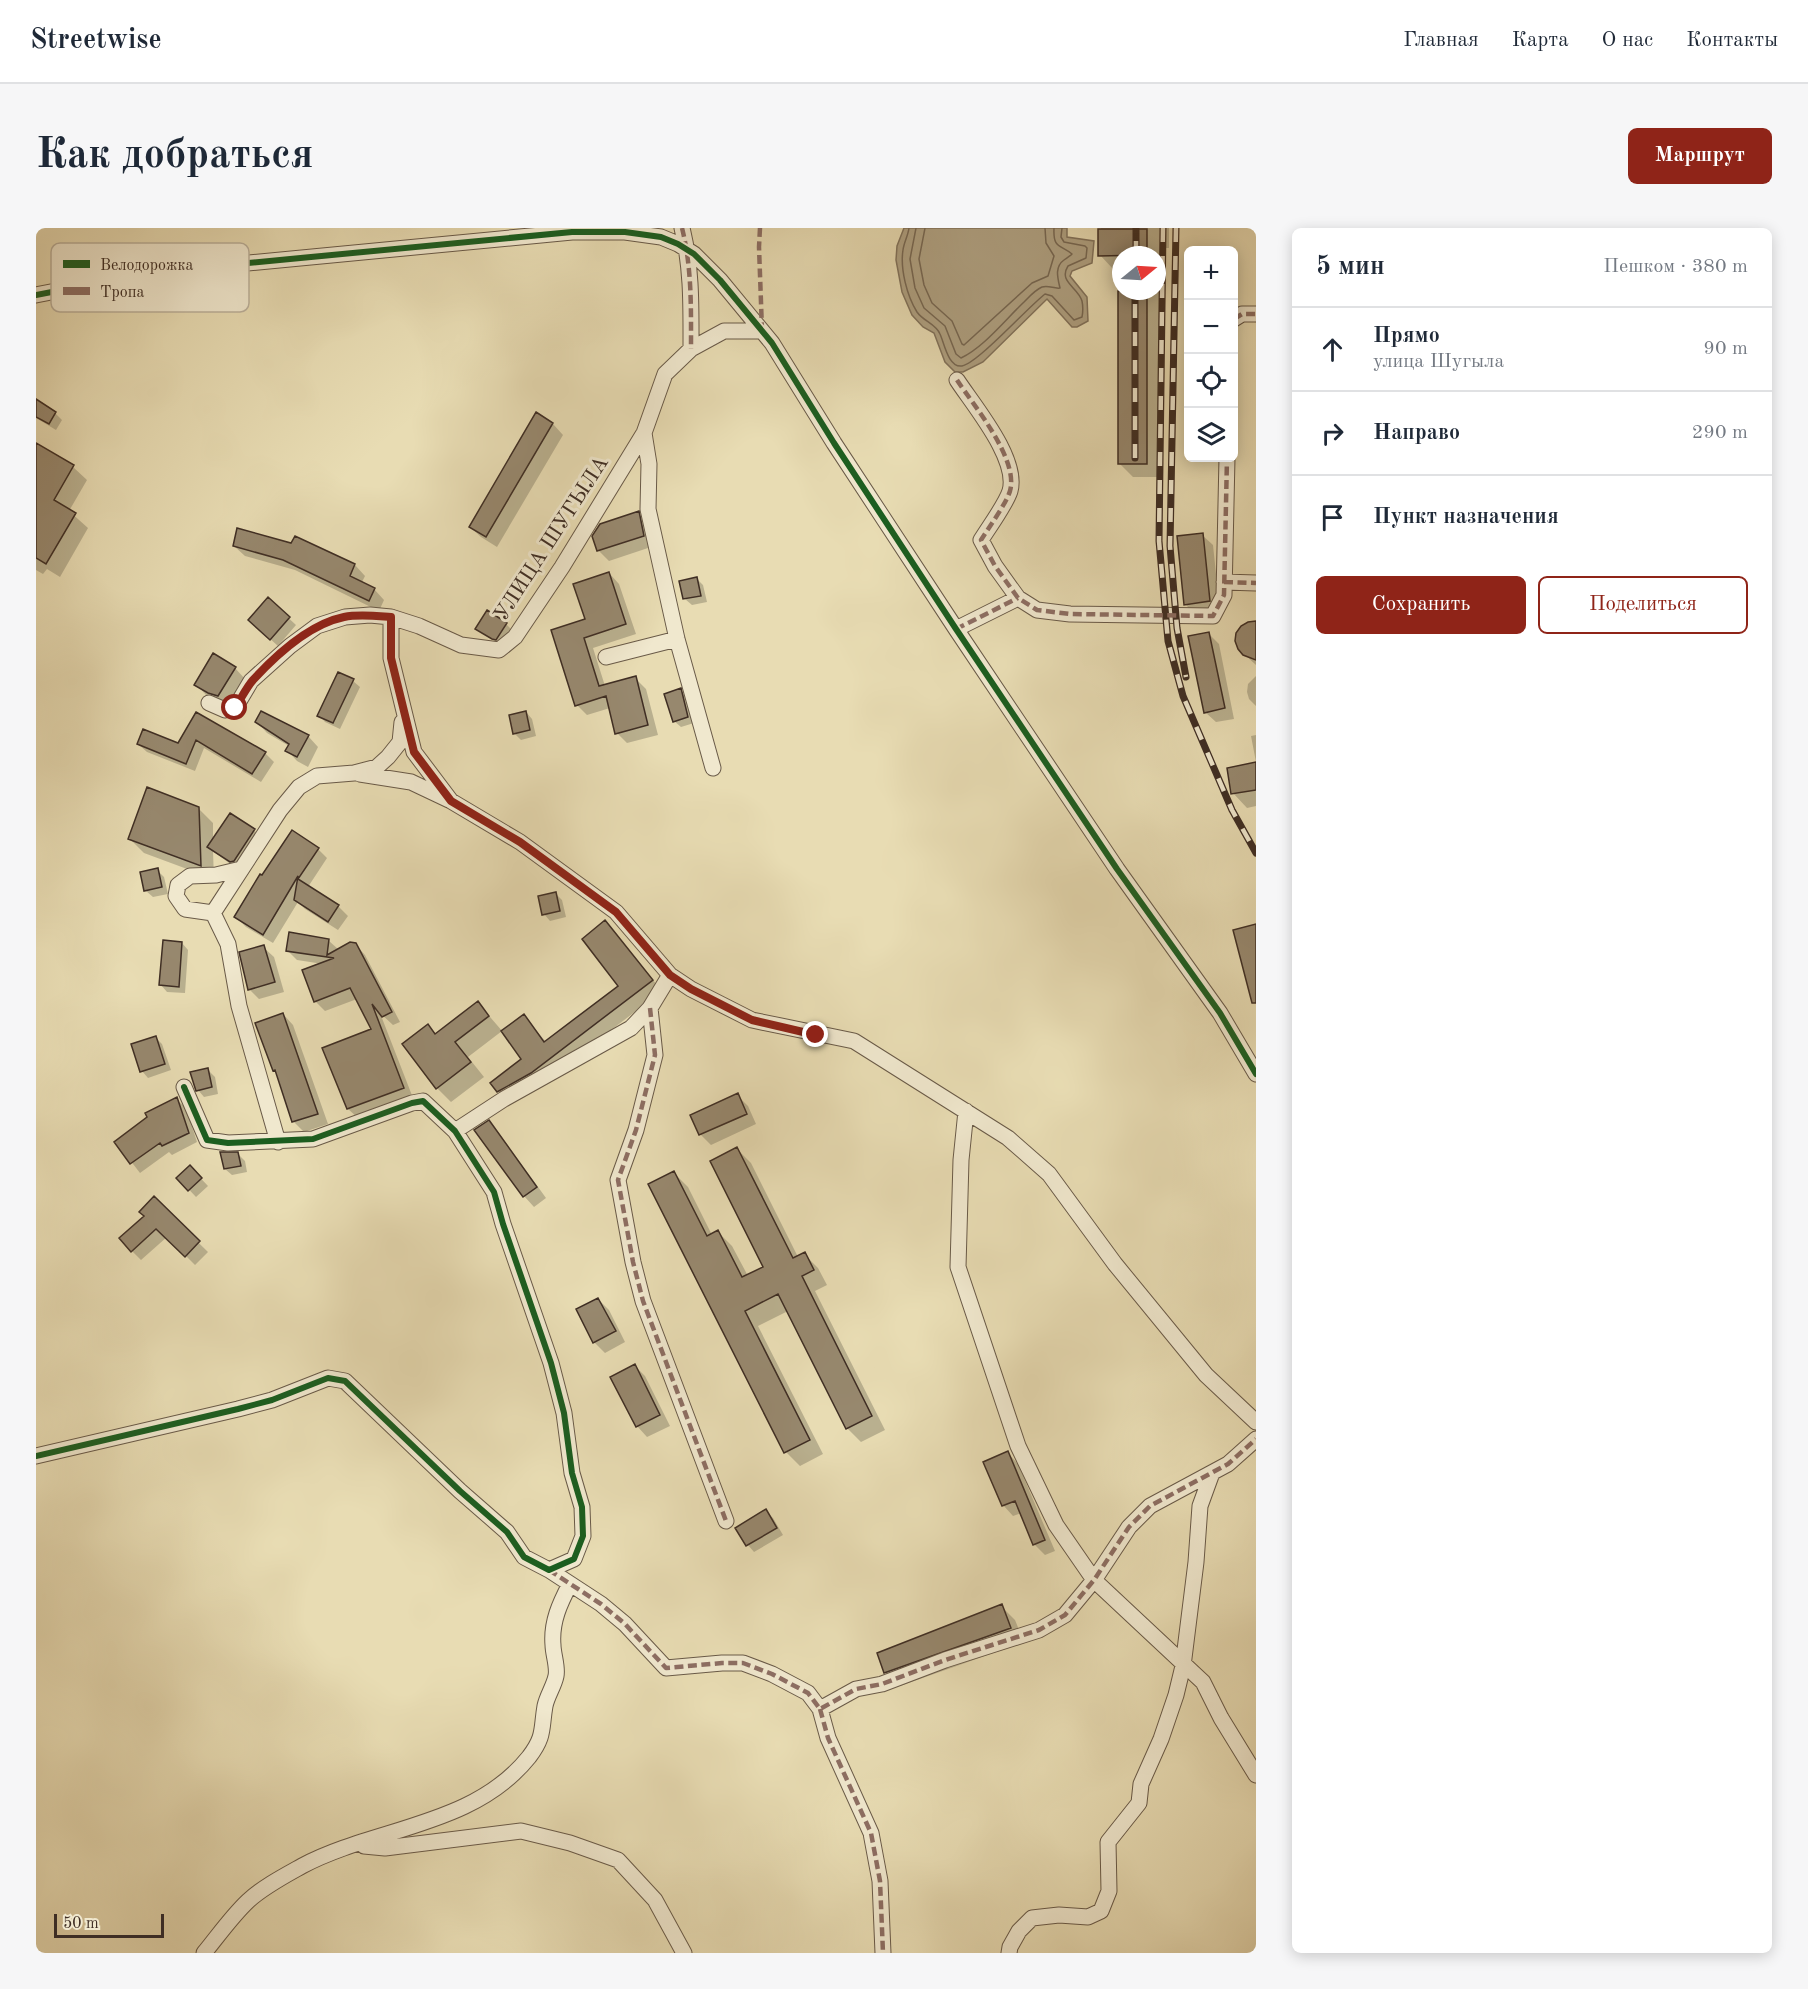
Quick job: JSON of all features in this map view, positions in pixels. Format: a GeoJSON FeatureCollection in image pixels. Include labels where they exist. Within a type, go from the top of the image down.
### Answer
{"type":"FeatureCollection","features":[{"type":"Feature","properties":{"kind":"street"},"geometry":{"type":"LineString","coordinates":[[682,228],[688,250],[691,349]]}},
{"type":"Feature","properties":{"kind":"street"},"geometry":{"type":"LineString","coordinates":[[249,263],[572,232],[626,232],[661,237],[688,250],[720,280],[772,343],[834,443],[956,629],[1117,869],[1220,1013],[1256,1074]]}},
{"type":"Feature","properties":{"kind":"street"},"geometry":{"type":"LineString","coordinates":[[36,295],[51,292]]}},
{"type":"Feature","properties":{"kind":"street"},"geometry":{"type":"LineString","coordinates":[[1238,316],[1256,314]]}},
{"type":"Feature","properties":{"kind":"street","name":"УЛИЦА ШУГЫЛА"},"geometry":{"type":"LineString","coordinates":[[210,703],[225,710],[235,708],[251,681],[290,646],[317,626],[345,617],[370,615],[391,617],[419,626],[461,645],[499,650],[515,637],[562,567],[644,433],[664,374],[691,349],[724,331],[762,331]]}},
{"type":"Feature","properties":{"kind":"street"},"geometry":{"type":"LineString","coordinates":[[957,380],[1009,462],[1010,491],[981,540],[995,566],[1018,598],[1037,610],[1070,614],[1212,616],[1224,595],[1227,462]]}},
{"type":"Feature","properties":{"kind":"street"},"geometry":{"type":"LineString","coordinates":[[644,433],[649,464],[648,509],[677,639],[713,768]]}},
{"type":"Feature","properties":{"kind":"street"},"geometry":{"type":"LineString","coordinates":[[1224,582],[1256,583]]}},
{"type":"Feature","properties":{"kind":"street"},"geometry":{"type":"LineString","coordinates":[[956,629],[1018,598]]}},
{"type":"Feature","properties":{"kind":"street"},"geometry":{"type":"LineString","coordinates":[[391,617],[391,658],[414,752],[451,801]]}},
{"type":"Feature","properties":{"kind":"street"},"geometry":{"type":"LineString","coordinates":[[606,657],[677,639]]}},
{"type":"Feature","properties":{"kind":"street"},"geometry":{"type":"LineString","coordinates":[[213,914],[280,810],[299,788],[316,776],[354,773],[377,766],[400,742],[403,713]]}},
{"type":"Feature","properties":{"kind":"street"},"geometry":{"type":"LineString","coordinates":[[354,773],[411,782],[451,801],[520,842],[616,912],[670,975],[691,989],[752,1020],[854,1041],[1008,1138],[1049,1174],[1115,1264],[1199,1366],[1256,1422]]}},
{"type":"Feature","properties":{"kind":"street"},"geometry":{"type":"LineString","coordinates":[[213,914],[185,909],[176,896],[178,885],[190,876],[216,875],[241,869]]}},
{"type":"Feature","properties":{"kind":"street"},"geometry":{"type":"LineString","coordinates":[[213,914],[228,944],[239,1006],[278,1142]]}},
{"type":"Feature","properties":{"kind":"street"},"geometry":{"type":"LineString","coordinates":[[455,1131],[543,1076],[631,1028],[650,1008],[670,975]]}},
{"type":"Feature","properties":{"kind":"street"},"geometry":{"type":"LineString","coordinates":[[650,1008],[655,1055],[636,1130],[618,1180],[633,1262],[643,1301],[726,1521]]}},
{"type":"Feature","properties":{"kind":"street"},"geometry":{"type":"LineString","coordinates":[[184,1087],[207,1140],[228,1143],[313,1139],[423,1101],[455,1131],[494,1192],[551,1363],[564,1413],[572,1473],[582,1507],[583,1536],[573,1559],[549,1570]]}},
{"type":"Feature","properties":{"kind":"street"},"geometry":{"type":"LineString","coordinates":[[966,1111],[960,1160],[958,1267],[1018,1446],[1056,1525],[1094,1580],[1203,1682],[1221,1718],[1256,1775]]}},
{"type":"Feature","properties":{"kind":"street"},"geometry":{"type":"LineString","coordinates":[[36,1456],[272,1400],[328,1378],[345,1381],[460,1491],[507,1532],[524,1557],[549,1570],[601,1604],[625,1624],[666,1668],[722,1663],[743,1664],[772,1674],[808,1693],[820,1709],[828,1738],[872,1833],[880,1881],[882,1953]]}},
{"type":"Feature","properties":{"kind":"street"},"geometry":{"type":"LineString","coordinates":[[820,1709],[856,1689],[882,1684],[945,1660],[1040,1630],[1065,1615],[1094,1580],[1129,1527],[1150,1506],[1228,1464],[1256,1440]]}},
{"type":"Feature","properties":{"kind":"street"},"geometry":{"type":"LineString","coordinates":[[1009,1953],[1019,1930],[1032,1918],[1059,1915],[1088,1917],[1101,1911],[1109,1891],[1108,1842],[1139,1803],[1141,1784],[1161,1739],[1184,1666],[1200,1506],[1212,1473]]}},
{"type":"Feature","properties":{"kind":"street"},"geometry":{"type":"LineString","coordinates":[[204,1953],[248,1901],[303,1866],[355,1845],[412,1828],[462,1808],[503,1783],[529,1757],[542,1734],[545,1705],[556,1674],[552,1642],[556,1610],[570,1584]]}},
{"type":"Feature","properties":{"kind":"street"},"geometry":{"type":"LineString","coordinates":[[355,1845],[385,1848],[521,1831],[570,1843],[618,1860],[655,1900],[684,1953]]}},
{"type":"Feature","properties":{"kind":"water"},"geometry":{"type":"Polygon","coordinates":[[[904,228],[1067,228],[1067,237],[1094,241],[1092,263],[1072,271],[1070,276],[1087,297],[1088,321],[1072,327],[1047,299],[983,362],[963,372],[955,372],[945,362],[934,333],[923,327],[912,315],[902,292],[896,260],[897,246],[904,228]]]}},
{"type":"Feature","properties":{"kind":"building"},"geometry":{"type":"Polygon","coordinates":[[[1098,229],[1147,229],[1147,246],[1112,246],[1112,256],[1098,256],[1098,229]]]}},
{"type":"Feature","properties":{"kind":"building"},"geometry":{"type":"Polygon","coordinates":[[[1118,300],[1147,300],[1147,464],[1118,464],[1118,300]]]}},
{"type":"Feature","properties":{"kind":"building"},"geometry":{"type":"Polygon","coordinates":[[[36,399],[56,412],[49,424],[36,417],[36,399]]]}},
{"type":"Feature","properties":{"kind":"building"},"geometry":{"type":"Polygon","coordinates":[[[536,412],[553,423],[486,537],[469,527],[536,412]]]}},
{"type":"Feature","properties":{"kind":"building"},"geometry":{"type":"Polygon","coordinates":[[[36,443],[74,465],[54,500],[76,513],[46,564],[36,558],[36,443]]]}},
{"type":"Feature","properties":{"kind":"building"},"geometry":{"type":"Polygon","coordinates":[[[639,511],[644,536],[597,551],[592,536],[600,524],[639,511]]]}},
{"type":"Feature","properties":{"kind":"building"},"geometry":{"type":"Polygon","coordinates":[[[237,528],[291,543],[295,536],[355,564],[350,576],[375,588],[369,601],[283,560],[233,546],[237,528]]]}},
{"type":"Feature","properties":{"kind":"building"},"geometry":{"type":"Polygon","coordinates":[[[1203,533],[1210,601],[1184,605],[1177,536],[1203,533]]]}},
{"type":"Feature","properties":{"kind":"building"},"geometry":{"type":"Polygon","coordinates":[[[609,572],[626,624],[584,638],[599,686],[636,676],[648,725],[615,734],[606,696],[575,706],[551,630],[585,619],[573,584],[609,572]]]}},
{"type":"Feature","properties":{"kind":"building"},"geometry":{"type":"Polygon","coordinates":[[[697,577],[701,596],[683,599],[679,581],[697,577]]]}},
{"type":"Feature","properties":{"kind":"building"},"geometry":{"type":"Polygon","coordinates":[[[268,597],[290,617],[270,640],[248,620],[268,597]]]}},
{"type":"Feature","properties":{"kind":"building"},"geometry":{"type":"Polygon","coordinates":[[[487,610],[507,623],[496,640],[475,629],[487,610]]]}},
{"type":"Feature","properties":{"kind":"building"},"geometry":{"type":"Polygon","coordinates":[[[1256,621],[1256,660],[1243,655],[1235,641],[1236,633],[1241,626],[1256,621]]]}},
{"type":"Feature","properties":{"kind":"building"},"geometry":{"type":"Polygon","coordinates":[[[1209,632],[1225,708],[1204,713],[1188,636],[1209,632]]]}},
{"type":"Feature","properties":{"kind":"building"},"geometry":{"type":"Polygon","coordinates":[[[213,653],[236,667],[218,696],[194,685],[213,653]]]}},
{"type":"Feature","properties":{"kind":"building"},"geometry":{"type":"Polygon","coordinates":[[[338,672],[354,679],[333,723],[317,716],[338,672]]]}},
{"type":"Feature","properties":{"kind":"building"},"geometry":{"type":"Polygon","coordinates":[[[681,688],[688,717],[673,722],[664,694],[681,688]]]}},
{"type":"Feature","properties":{"kind":"building"},"geometry":{"type":"Polygon","coordinates":[[[261,711],[309,735],[297,757],[285,751],[289,744],[255,722],[261,711]]]}},
{"type":"Feature","properties":{"kind":"building"},"geometry":{"type":"Polygon","coordinates":[[[526,711],[530,730],[513,734],[509,715],[526,711]]]}},
{"type":"Feature","properties":{"kind":"building"},"geometry":{"type":"Polygon","coordinates":[[[196,712],[266,752],[252,774],[196,740],[186,764],[137,744],[143,729],[178,743],[196,712]]]}},
{"type":"Feature","properties":{"kind":"building"},"geometry":{"type":"Polygon","coordinates":[[[1256,762],[1256,790],[1231,794],[1227,768],[1256,762]]]}},
{"type":"Feature","properties":{"kind":"building"},"geometry":{"type":"Polygon","coordinates":[[[147,787],[199,807],[201,866],[128,839],[147,787]]]}},
{"type":"Feature","properties":{"kind":"building"},"geometry":{"type":"Polygon","coordinates":[[[230,813],[255,829],[234,861],[230,862],[207,847],[230,813]]]}},
{"type":"Feature","properties":{"kind":"building"},"geometry":{"type":"Polygon","coordinates":[[[292,830],[319,848],[298,879],[339,905],[328,922],[294,900],[298,876],[263,935],[234,917],[260,874],[262,875],[292,830]]]}},
{"type":"Feature","properties":{"kind":"building"},"geometry":{"type":"Polygon","coordinates":[[[158,868],[162,887],[144,891],[140,872],[158,868]]]}},
{"type":"Feature","properties":{"kind":"building"},"geometry":{"type":"Polygon","coordinates":[[[556,892],[560,911],[542,915],[538,896],[556,892]]]}},
{"type":"Feature","properties":{"kind":"building"},"geometry":{"type":"Polygon","coordinates":[[[605,920],[653,980],[531,1073],[497,1092],[490,1083],[521,1059],[501,1031],[524,1014],[544,1042],[618,986],[582,939],[605,920]]]}},
{"type":"Feature","properties":{"kind":"building"},"geometry":{"type":"Polygon","coordinates":[[[1256,924],[1256,1003],[1252,1003],[1233,930],[1256,924]]]}},
{"type":"Feature","properties":{"kind":"building"},"geometry":{"type":"Polygon","coordinates":[[[289,932],[329,939],[327,955],[350,942],[356,943],[392,1012],[382,1017],[372,1004],[404,1088],[347,1109],[322,1048],[371,1029],[350,988],[314,1002],[302,970],[334,958],[286,951],[289,932]]]}},
{"type":"Feature","properties":{"kind":"building"},"geometry":{"type":"Polygon","coordinates":[[[163,940],[182,942],[179,987],[159,985],[163,940]]]}},
{"type":"Feature","properties":{"kind":"building"},"geometry":{"type":"Polygon","coordinates":[[[264,945],[275,982],[248,990],[239,952],[264,945]]]}},
{"type":"Feature","properties":{"kind":"building"},"geometry":{"type":"Polygon","coordinates":[[[478,1001],[489,1016],[455,1042],[471,1062],[436,1089],[402,1044],[428,1024],[435,1034],[478,1001]]]}},
{"type":"Feature","properties":{"kind":"building"},"geometry":{"type":"Polygon","coordinates":[[[283,1013],[318,1114],[292,1122],[275,1070],[273,1071],[255,1023],[283,1013]]]}},
{"type":"Feature","properties":{"kind":"building"},"geometry":{"type":"Polygon","coordinates":[[[156,1036],[165,1064],[140,1072],[131,1044],[156,1036]]]}},
{"type":"Feature","properties":{"kind":"building"},"geometry":{"type":"Polygon","coordinates":[[[208,1068],[212,1087],[196,1091],[190,1072],[208,1068]]]}},
{"type":"Feature","properties":{"kind":"building"},"geometry":{"type":"Polygon","coordinates":[[[738,1093],[747,1114],[699,1135],[690,1115],[738,1093]]]}},
{"type":"Feature","properties":{"kind":"building"},"geometry":{"type":"Polygon","coordinates":[[[177,1097],[189,1133],[162,1146],[160,1143],[130,1164],[114,1142],[147,1117],[145,1113],[177,1097]]]}},
{"type":"Feature","properties":{"kind":"building"},"geometry":{"type":"Polygon","coordinates":[[[489,1120],[537,1187],[523,1197],[474,1130],[489,1120]]]}},
{"type":"Feature","properties":{"kind":"building"},"geometry":{"type":"Polygon","coordinates":[[[737,1147],[793,1258],[805,1252],[814,1270],[802,1276],[872,1416],[846,1429],[778,1294],[745,1311],[810,1440],[784,1453],[648,1184],[674,1171],[707,1236],[718,1230],[742,1277],[763,1267],[710,1161],[737,1147]]]}},
{"type":"Feature","properties":{"kind":"building"},"geometry":{"type":"Polygon","coordinates":[[[220,1152],[238,1152],[241,1166],[224,1169],[220,1152]]]}},
{"type":"Feature","properties":{"kind":"building"},"geometry":{"type":"Polygon","coordinates":[[[190,1165],[202,1178],[188,1191],[176,1178],[190,1165]]]}},
{"type":"Feature","properties":{"kind":"building"},"geometry":{"type":"Polygon","coordinates":[[[154,1196],[200,1241],[185,1257],[156,1229],[131,1252],[119,1238],[144,1216],[139,1212],[154,1196]]]}},
{"type":"Feature","properties":{"kind":"building"},"geometry":{"type":"Polygon","coordinates":[[[598,1298],[616,1331],[593,1343],[576,1309],[598,1298]]]}},
{"type":"Feature","properties":{"kind":"building"},"geometry":{"type":"Polygon","coordinates":[[[635,1364],[660,1415],[636,1427],[610,1377],[635,1364]]]}},
{"type":"Feature","properties":{"kind":"building"},"geometry":{"type":"Polygon","coordinates":[[[1008,1451],[1045,1540],[1033,1545],[1015,1501],[1002,1506],[983,1462],[1008,1451]]]}},
{"type":"Feature","properties":{"kind":"building"},"geometry":{"type":"Polygon","coordinates":[[[766,1509],[777,1528],[746,1546],[735,1528],[766,1509]]]}},
{"type":"Feature","properties":{"kind":"building"},"geometry":{"type":"Polygon","coordinates":[[[1002,1604],[1011,1628],[884,1673],[877,1653],[1002,1604]]]}},
{"type":"Feature","properties":{"kind":"railway"},"geometry":{"type":"LineString","coordinates":[[1136,228],[1136,246]]}},
{"type":"Feature","properties":{"kind":"railway"},"geometry":{"type":"LineString","coordinates":[[1163,228],[1159,541],[1168,641],[1183,696],[1232,810],[1256,853]]}},
{"type":"Feature","properties":{"kind":"railway"},"geometry":{"type":"LineString","coordinates":[[1176,228],[1170,546],[1177,628],[1186,677]]}},
{"type":"Feature","properties":{"kind":"railway"},"geometry":{"type":"LineString","coordinates":[[1135,300],[1135,458]]}},
{"type":"Feature","properties":{"kind":"marked path"},"geometry":{"type":"LineString","coordinates":[[682,228],[689,273],[691,349]]}},
{"type":"Feature","properties":{"kind":"marked path"},"geometry":{"type":"LineString","coordinates":[[760,228],[762,330]]}},
{"type":"Feature","properties":{"kind":"marked path"},"geometry":{"type":"LineString","coordinates":[[1238,316],[1242,314],[1256,314]]}},
{"type":"Feature","properties":{"kind":"marked path"},"geometry":{"type":"LineString","coordinates":[[957,380],[984,418],[1002,449],[1011,478],[1008,496],[981,540],[995,566],[1018,598],[1037,610],[1070,614],[1213,616],[1224,595],[1227,462]]}},
{"type":"Feature","properties":{"kind":"marked path"},"geometry":{"type":"LineString","coordinates":[[1224,582],[1256,583]]}},
{"type":"Feature","properties":{"kind":"marked path"},"geometry":{"type":"LineString","coordinates":[[956,629],[1018,598]]}},
{"type":"Feature","properties":{"kind":"marked path"},"geometry":{"type":"LineString","coordinates":[[650,1008],[655,1055],[636,1130],[618,1180],[633,1262],[643,1301],[726,1521]]}},
{"type":"Feature","properties":{"kind":"marked path"},"geometry":{"type":"LineString","coordinates":[[549,1570],[601,1604],[625,1624],[666,1668],[743,1663],[772,1674],[808,1693],[820,1709],[856,1689],[882,1684],[945,1660],[1039,1630],[1065,1615],[1094,1580],[1129,1527],[1150,1506],[1228,1464],[1256,1439]]}},
{"type":"Feature","properties":{"kind":"marked path"},"geometry":{"type":"LineString","coordinates":[[820,1709],[828,1738],[871,1833],[880,1881],[883,1953]]}},
{"type":"Feature","properties":{"kind":"cycle path"},"geometry":{"type":"LineString","coordinates":[[249,263],[572,232],[625,232],[661,237],[694,254],[720,280],[772,343],[834,443],[956,629],[1117,869],[1220,1013],[1256,1074]]}},
{"type":"Feature","properties":{"kind":"cycle path"},"geometry":{"type":"LineString","coordinates":[[36,295],[51,292]]}},
{"type":"Feature","properties":{"kind":"cycle path"},"geometry":{"type":"LineString","coordinates":[[36,1456],[272,1400],[328,1378],[345,1381],[460,1491],[507,1532],[524,1557],[549,1570],[574,1559],[583,1536],[582,1507],[572,1473],[564,1413],[551,1363],[494,1192],[455,1131],[423,1101],[313,1139],[228,1143],[207,1140],[184,1087]]}},
{"type":"Feature","properties":{"kind":"route"},"geometry":{"type":"LineString","coordinates":[[235,708],[251,681],[290,646],[317,626],[345,617],[370,615],[391,617],[391,658],[414,752],[451,801],[520,842],[616,912],[670,975],[691,989],[752,1020],[816,1035]]}}]}
